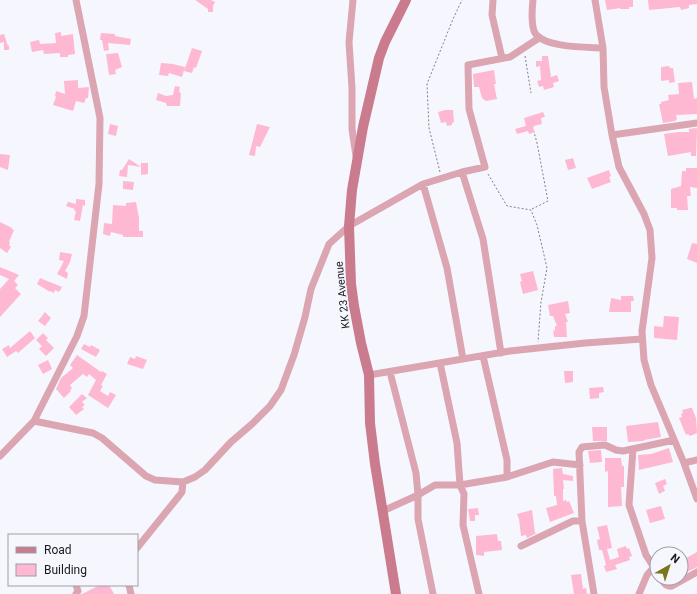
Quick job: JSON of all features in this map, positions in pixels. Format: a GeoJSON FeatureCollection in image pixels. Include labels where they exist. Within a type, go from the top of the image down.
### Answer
{"type":"FeatureCollection","features":[{"type":"Feature","properties":{"kind":"main road","name":"KK 23 Avenue"},"geometry":{"type":"LineString","coordinates":[[396,594],[375,464],[370,423],[369,375],[354,306],[349,226],[352,190],[363,127],[379,58],[385,42],[406,0]]}},
{"type":"Feature","properties":{"kind":"street"},"geometry":{"type":"LineString","coordinates":[[0,456],[34,421],[77,336],[84,316],[99,184],[100,118],[76,0]]}},
{"type":"Feature","properties":{"kind":"street"},"geometry":{"type":"LineString","coordinates":[[353,0],[349,42],[352,88],[352,129],[357,162]]}},
{"type":"Feature","properties":{"kind":"street"},"geometry":{"type":"LineString","coordinates":[[493,0],[492,15],[502,58]]}},
{"type":"Feature","properties":{"kind":"street"},"geometry":{"type":"LineString","coordinates":[[533,0],[532,14],[534,32],[539,38],[565,46],[603,48]]}},
{"type":"Feature","properties":{"kind":"street"},"geometry":{"type":"LineString","coordinates":[[595,0],[603,48],[604,87],[619,167],[644,214],[650,230],[652,258],[642,331],[644,360],[651,385],[684,463],[697,499]]}},
{"type":"Feature","properties":{"kind":"street"},"geometry":{"type":"LineString","coordinates":[[34,421],[93,433],[102,438],[146,476],[155,480],[183,482],[195,477],[205,470],[231,442],[261,416],[281,390],[294,355],[311,289],[329,244],[349,226],[422,184],[485,167],[469,109],[468,65],[510,56],[539,38]]}},
{"type":"Feature","properties":{"kind":"street"},"geometry":{"type":"LineString","coordinates":[[612,135],[697,123]]}},
{"type":"Feature","properties":{"kind":"street"},"geometry":{"type":"LineString","coordinates":[[462,172],[483,239],[501,353]]}},
{"type":"Feature","properties":{"kind":"street"},"geometry":{"type":"LineString","coordinates":[[422,184],[447,268],[463,360]]}},
{"type":"Feature","properties":{"kind":"street"},"geometry":{"type":"LineString","coordinates":[[369,375],[537,348],[642,339]]}},
{"type":"Feature","properties":{"kind":"street"},"geometry":{"type":"LineString","coordinates":[[483,356],[507,460],[507,477]]}},
{"type":"Feature","properties":{"kind":"street"},"geometry":{"type":"LineString","coordinates":[[440,363],[457,443],[460,486],[464,494],[463,525],[479,594]]}},
{"type":"Feature","properties":{"kind":"street"},"geometry":{"type":"LineString","coordinates":[[390,372],[416,473],[418,519],[433,594]]}},
{"type":"Feature","properties":{"kind":"street"},"geometry":{"type":"LineString","coordinates":[[594,594],[582,521],[579,452],[582,448],[605,445],[616,450],[623,451],[674,440]]}},
{"type":"Feature","properties":{"kind":"street"},"geometry":{"type":"LineString","coordinates":[[633,448],[629,505],[649,559]]}},
{"type":"Feature","properties":{"kind":"street"},"geometry":{"type":"LineString","coordinates":[[684,463],[697,460]]}},
{"type":"Feature","properties":{"kind":"street"},"geometry":{"type":"LineString","coordinates":[[383,511],[435,486],[460,486],[507,477],[553,462],[580,465]]}},
{"type":"Feature","properties":{"kind":"street"},"geometry":{"type":"LineString","coordinates":[[138,547],[182,492],[183,482]]}},
{"type":"Feature","properties":{"kind":"street"},"geometry":{"type":"LineString","coordinates":[[521,546],[573,521],[582,521]]}},
{"type":"Feature","properties":{"kind":"street"},"geometry":{"type":"LineString","coordinates":[[640,594],[647,575],[649,574]]}},
{"type":"Feature","properties":{"kind":"path"},"geometry":{"type":"LineString","coordinates":[[441,178],[429,128],[427,84],[462,0]]}},
{"type":"Feature","properties":{"kind":"path"},"geometry":{"type":"LineString","coordinates":[[523,48],[531,93]]}},
{"type":"Feature","properties":{"kind":"path"},"geometry":{"type":"LineString","coordinates":[[485,167],[495,188],[507,206],[531,210],[548,201],[534,132]]}},
{"type":"Feature","properties":{"kind":"path"},"geometry":{"type":"LineString","coordinates":[[531,210],[537,225],[547,268],[541,302],[537,348]]}},
{"type":"Feature","properties":{"kind":"building"},"geometry":{"type":"Polygon","coordinates":[[[195,0],[211,0],[215,2],[213,12],[208,12],[208,9],[195,0]]]}},
{"type":"Feature","properties":{"kind":"building"},"geometry":{"type":"Polygon","coordinates":[[[605,0],[633,0],[633,7],[629,7],[629,9],[620,8],[607,10],[605,0]]]}},
{"type":"Feature","properties":{"kind":"building"},"geometry":{"type":"Polygon","coordinates":[[[648,0],[697,0],[697,4],[689,5],[689,8],[681,10],[680,7],[649,10],[648,0]]]}},
{"type":"Feature","properties":{"kind":"building"},"geometry":{"type":"Polygon","coordinates":[[[61,32],[61,36],[73,34],[75,54],[68,55],[68,57],[60,57],[60,53],[44,54],[43,50],[32,52],[30,42],[39,40],[40,44],[56,43],[55,33],[61,32]]]}},
{"type":"Feature","properties":{"kind":"building"},"geometry":{"type":"Polygon","coordinates":[[[101,33],[115,34],[115,36],[131,39],[130,45],[108,43],[109,50],[104,51],[102,40],[100,40],[101,33]]]}},
{"type":"Feature","properties":{"kind":"building"},"geometry":{"type":"Polygon","coordinates":[[[4,34],[8,46],[9,45],[9,50],[4,50],[4,42],[0,43],[0,35],[4,34]]]}},
{"type":"Feature","properties":{"kind":"building"},"geometry":{"type":"Polygon","coordinates":[[[192,48],[202,51],[196,68],[194,67],[192,73],[184,71],[192,48]]]}},
{"type":"Feature","properties":{"kind":"building"},"geometry":{"type":"Polygon","coordinates":[[[118,53],[122,67],[115,70],[116,74],[109,75],[106,54],[118,53]]]}},
{"type":"Feature","properties":{"kind":"building"},"geometry":{"type":"Polygon","coordinates":[[[542,56],[548,56],[551,77],[557,75],[559,81],[553,83],[554,87],[544,90],[543,86],[539,87],[537,81],[541,80],[540,66],[536,67],[536,61],[542,61],[542,56]]]}},
{"type":"Feature","properties":{"kind":"building"},"geometry":{"type":"Polygon","coordinates":[[[161,63],[185,67],[182,77],[169,73],[168,76],[159,75],[161,63]]]}},
{"type":"Feature","properties":{"kind":"building"},"geometry":{"type":"Polygon","coordinates":[[[669,66],[670,68],[673,68],[675,82],[669,83],[669,80],[661,81],[661,67],[669,66]]]}},
{"type":"Feature","properties":{"kind":"building"},"geometry":{"type":"Polygon","coordinates":[[[494,70],[496,84],[494,84],[497,99],[486,101],[482,98],[479,87],[474,87],[473,74],[494,70]]]}},
{"type":"Feature","properties":{"kind":"building"},"geometry":{"type":"Polygon","coordinates":[[[78,80],[78,88],[89,87],[88,98],[86,98],[84,103],[76,101],[73,111],[53,105],[56,97],[56,91],[65,94],[64,81],[78,80]]]}},
{"type":"Feature","properties":{"kind":"building"},"geometry":{"type":"Polygon","coordinates":[[[692,82],[694,99],[697,98],[697,114],[676,115],[677,119],[675,121],[663,123],[659,104],[669,100],[668,95],[679,94],[678,83],[692,82]]]}},
{"type":"Feature","properties":{"kind":"building"},"geometry":{"type":"Polygon","coordinates":[[[175,86],[180,87],[180,106],[167,106],[166,103],[156,100],[158,93],[166,96],[173,95],[175,86]]]}},
{"type":"Feature","properties":{"kind":"building"},"geometry":{"type":"Polygon","coordinates":[[[453,110],[454,122],[452,125],[447,126],[446,122],[441,123],[438,112],[453,110]]]}},
{"type":"Feature","properties":{"kind":"building"},"geometry":{"type":"Polygon","coordinates":[[[543,112],[545,117],[541,118],[542,124],[534,126],[533,128],[535,132],[529,134],[528,131],[517,134],[515,129],[526,126],[524,118],[543,112]]]}},
{"type":"Feature","properties":{"kind":"building"},"geometry":{"type":"Polygon","coordinates":[[[110,124],[118,126],[116,136],[108,134],[110,124]]]}},
{"type":"Feature","properties":{"kind":"building"},"geometry":{"type":"Polygon","coordinates":[[[257,124],[270,127],[260,147],[256,146],[255,156],[249,155],[257,124]]]}},
{"type":"Feature","properties":{"kind":"building"},"geometry":{"type":"Polygon","coordinates":[[[696,128],[696,156],[691,156],[691,152],[668,156],[664,134],[689,132],[689,129],[696,128]]]}},
{"type":"Feature","properties":{"kind":"building"},"geometry":{"type":"Polygon","coordinates":[[[0,154],[10,155],[8,170],[0,167],[0,154]]]}},
{"type":"Feature","properties":{"kind":"building"},"geometry":{"type":"Polygon","coordinates":[[[573,158],[576,168],[568,170],[565,160],[573,158]]]}},
{"type":"Feature","properties":{"kind":"building"},"geometry":{"type":"Polygon","coordinates":[[[129,159],[141,167],[128,165],[127,177],[119,176],[120,170],[122,170],[129,159]]]}},
{"type":"Feature","properties":{"kind":"building"},"geometry":{"type":"Polygon","coordinates":[[[141,163],[148,163],[148,174],[141,175],[141,163]]]}},
{"type":"Feature","properties":{"kind":"building"},"geometry":{"type":"Polygon","coordinates":[[[686,168],[697,168],[697,188],[690,187],[691,196],[687,196],[688,210],[677,210],[677,208],[671,208],[671,189],[681,186],[682,171],[686,171],[686,168]]]}},
{"type":"Feature","properties":{"kind":"building"},"geometry":{"type":"Polygon","coordinates":[[[609,170],[611,182],[592,189],[587,178],[609,170]]]}},
{"type":"Feature","properties":{"kind":"building"},"geometry":{"type":"Polygon","coordinates":[[[123,181],[134,182],[133,190],[123,189],[123,181]]]}},
{"type":"Feature","properties":{"kind":"building"},"geometry":{"type":"Polygon","coordinates":[[[76,199],[85,200],[85,206],[83,205],[80,221],[74,220],[75,209],[66,206],[68,202],[76,204],[76,199]]]}},
{"type":"Feature","properties":{"kind":"building"},"geometry":{"type":"Polygon","coordinates":[[[136,202],[139,218],[139,231],[143,231],[143,237],[123,237],[123,235],[111,232],[110,236],[103,234],[104,223],[112,224],[113,205],[126,206],[126,203],[136,202]]]}},
{"type":"Feature","properties":{"kind":"building"},"geometry":{"type":"Polygon","coordinates":[[[0,222],[14,230],[9,242],[11,247],[7,253],[0,248],[0,222]]]}},
{"type":"Feature","properties":{"kind":"building"},"geometry":{"type":"Polygon","coordinates":[[[692,243],[697,244],[697,263],[687,259],[692,243]]]}},
{"type":"Feature","properties":{"kind":"building"},"geometry":{"type":"Polygon","coordinates":[[[60,252],[72,254],[65,271],[68,273],[67,279],[57,274],[64,261],[59,260],[60,252]]]}},
{"type":"Feature","properties":{"kind":"building"},"geometry":{"type":"Polygon","coordinates":[[[0,267],[19,275],[14,281],[18,285],[15,288],[21,294],[0,317],[0,289],[9,279],[0,275],[0,267]]]}},
{"type":"Feature","properties":{"kind":"building"},"geometry":{"type":"Polygon","coordinates":[[[533,271],[538,290],[523,294],[520,274],[533,271]]]}},
{"type":"Feature","properties":{"kind":"building"},"geometry":{"type":"Polygon","coordinates":[[[40,278],[62,287],[59,292],[55,290],[54,293],[50,292],[37,284],[40,278]]]}},
{"type":"Feature","properties":{"kind":"building"},"geometry":{"type":"Polygon","coordinates":[[[621,296],[633,296],[634,301],[631,301],[631,312],[609,312],[611,298],[621,300],[621,296]]]}},
{"type":"Feature","properties":{"kind":"building"},"geometry":{"type":"Polygon","coordinates":[[[568,301],[570,313],[565,314],[568,322],[566,322],[567,337],[554,337],[553,330],[555,331],[555,326],[557,326],[553,316],[550,316],[548,305],[568,301]]]}},
{"type":"Feature","properties":{"kind":"building"},"geometry":{"type":"Polygon","coordinates":[[[45,312],[51,318],[45,326],[38,321],[45,312]]]}},
{"type":"Feature","properties":{"kind":"building"},"geometry":{"type":"Polygon","coordinates":[[[664,316],[679,317],[677,340],[654,338],[654,326],[663,327],[664,316]]]}},
{"type":"Feature","properties":{"kind":"building"},"geometry":{"type":"Polygon","coordinates":[[[30,331],[35,338],[18,353],[16,351],[7,357],[2,349],[9,345],[10,348],[30,331]]]}},
{"type":"Feature","properties":{"kind":"building"},"geometry":{"type":"Polygon","coordinates":[[[43,333],[48,338],[46,340],[54,348],[46,356],[39,349],[42,346],[36,340],[43,333]]]}},
{"type":"Feature","properties":{"kind":"building"},"geometry":{"type":"Polygon","coordinates":[[[84,344],[90,347],[91,345],[100,350],[96,357],[81,349],[84,344]]]}},
{"type":"Feature","properties":{"kind":"building"},"geometry":{"type":"Polygon","coordinates":[[[77,355],[101,372],[102,371],[107,374],[101,385],[103,386],[100,391],[108,396],[110,392],[116,395],[108,408],[88,395],[96,380],[89,374],[87,377],[83,374],[70,385],[72,388],[70,390],[71,391],[64,398],[56,389],[61,378],[73,368],[70,365],[77,355]]]}},
{"type":"Feature","properties":{"kind":"building"},"geometry":{"type":"Polygon","coordinates":[[[136,356],[147,360],[143,369],[127,364],[130,357],[135,359],[136,356]]]}},
{"type":"Feature","properties":{"kind":"building"},"geometry":{"type":"Polygon","coordinates":[[[48,360],[52,369],[43,374],[38,365],[48,360]]]}},
{"type":"Feature","properties":{"kind":"building"},"geometry":{"type":"Polygon","coordinates":[[[564,371],[573,371],[573,382],[565,383],[564,371]]]}},
{"type":"Feature","properties":{"kind":"building"},"geometry":{"type":"Polygon","coordinates":[[[603,387],[604,392],[599,393],[599,398],[590,399],[589,388],[603,387]]]}},
{"type":"Feature","properties":{"kind":"building"},"geometry":{"type":"Polygon","coordinates":[[[82,394],[87,398],[82,402],[85,405],[82,407],[84,409],[76,415],[69,407],[82,394]]]}},
{"type":"Feature","properties":{"kind":"building"},"geometry":{"type":"Polygon","coordinates":[[[692,408],[696,418],[697,433],[690,436],[688,434],[686,435],[679,418],[682,417],[682,410],[692,408]]]}},
{"type":"Feature","properties":{"kind":"building"},"geometry":{"type":"Polygon","coordinates":[[[658,422],[661,437],[644,441],[628,442],[626,426],[658,422]]]}},
{"type":"Feature","properties":{"kind":"building"},"geometry":{"type":"Polygon","coordinates":[[[592,427],[607,427],[607,441],[593,441],[592,427]]]}},
{"type":"Feature","properties":{"kind":"building"},"geometry":{"type":"Polygon","coordinates":[[[669,448],[673,462],[639,470],[638,455],[651,454],[669,448]]]}},
{"type":"Feature","properties":{"kind":"building"},"geometry":{"type":"Polygon","coordinates":[[[601,450],[602,462],[590,463],[588,451],[601,450]]]}},
{"type":"Feature","properties":{"kind":"building"},"geometry":{"type":"Polygon","coordinates":[[[605,458],[621,458],[622,466],[624,466],[624,487],[621,487],[622,506],[608,507],[608,471],[605,472],[605,458]]]}},
{"type":"Feature","properties":{"kind":"building"},"geometry":{"type":"Polygon","coordinates":[[[562,468],[563,474],[573,476],[573,481],[563,480],[563,501],[569,501],[574,513],[550,522],[546,508],[557,505],[556,496],[554,496],[553,469],[562,468]]]}},
{"type":"Feature","properties":{"kind":"building"},"geometry":{"type":"Polygon","coordinates":[[[665,479],[667,484],[663,486],[665,491],[659,494],[655,483],[665,479]]]}},
{"type":"Feature","properties":{"kind":"building"},"geometry":{"type":"Polygon","coordinates":[[[661,506],[665,519],[650,523],[646,510],[661,506]]]}},
{"type":"Feature","properties":{"kind":"building"},"geometry":{"type":"Polygon","coordinates":[[[478,508],[479,515],[475,515],[475,521],[470,521],[468,509],[478,508]]]}},
{"type":"Feature","properties":{"kind":"building"},"geometry":{"type":"Polygon","coordinates":[[[532,510],[535,533],[537,533],[527,538],[526,535],[521,536],[517,514],[532,510]]]}},
{"type":"Feature","properties":{"kind":"building"},"geometry":{"type":"Polygon","coordinates":[[[607,525],[612,548],[607,549],[610,560],[619,557],[617,549],[626,546],[627,549],[629,548],[632,556],[629,557],[630,560],[615,565],[617,569],[606,572],[604,566],[606,565],[602,550],[599,550],[597,540],[600,539],[597,527],[607,525]]]}},
{"type":"Feature","properties":{"kind":"building"},"geometry":{"type":"Polygon","coordinates":[[[497,534],[498,541],[501,541],[502,550],[484,552],[484,556],[476,555],[476,536],[497,534]]]}},
{"type":"Feature","properties":{"kind":"building"},"geometry":{"type":"Polygon","coordinates":[[[697,552],[697,567],[689,571],[689,556],[697,552]]]}},
{"type":"Feature","properties":{"kind":"building"},"geometry":{"type":"Polygon","coordinates":[[[581,574],[583,589],[586,588],[587,594],[574,594],[571,575],[581,574]]]}},
{"type":"Feature","properties":{"kind":"building"},"geometry":{"type":"Polygon","coordinates":[[[98,586],[110,586],[114,594],[82,594],[98,586]]]}}]}
